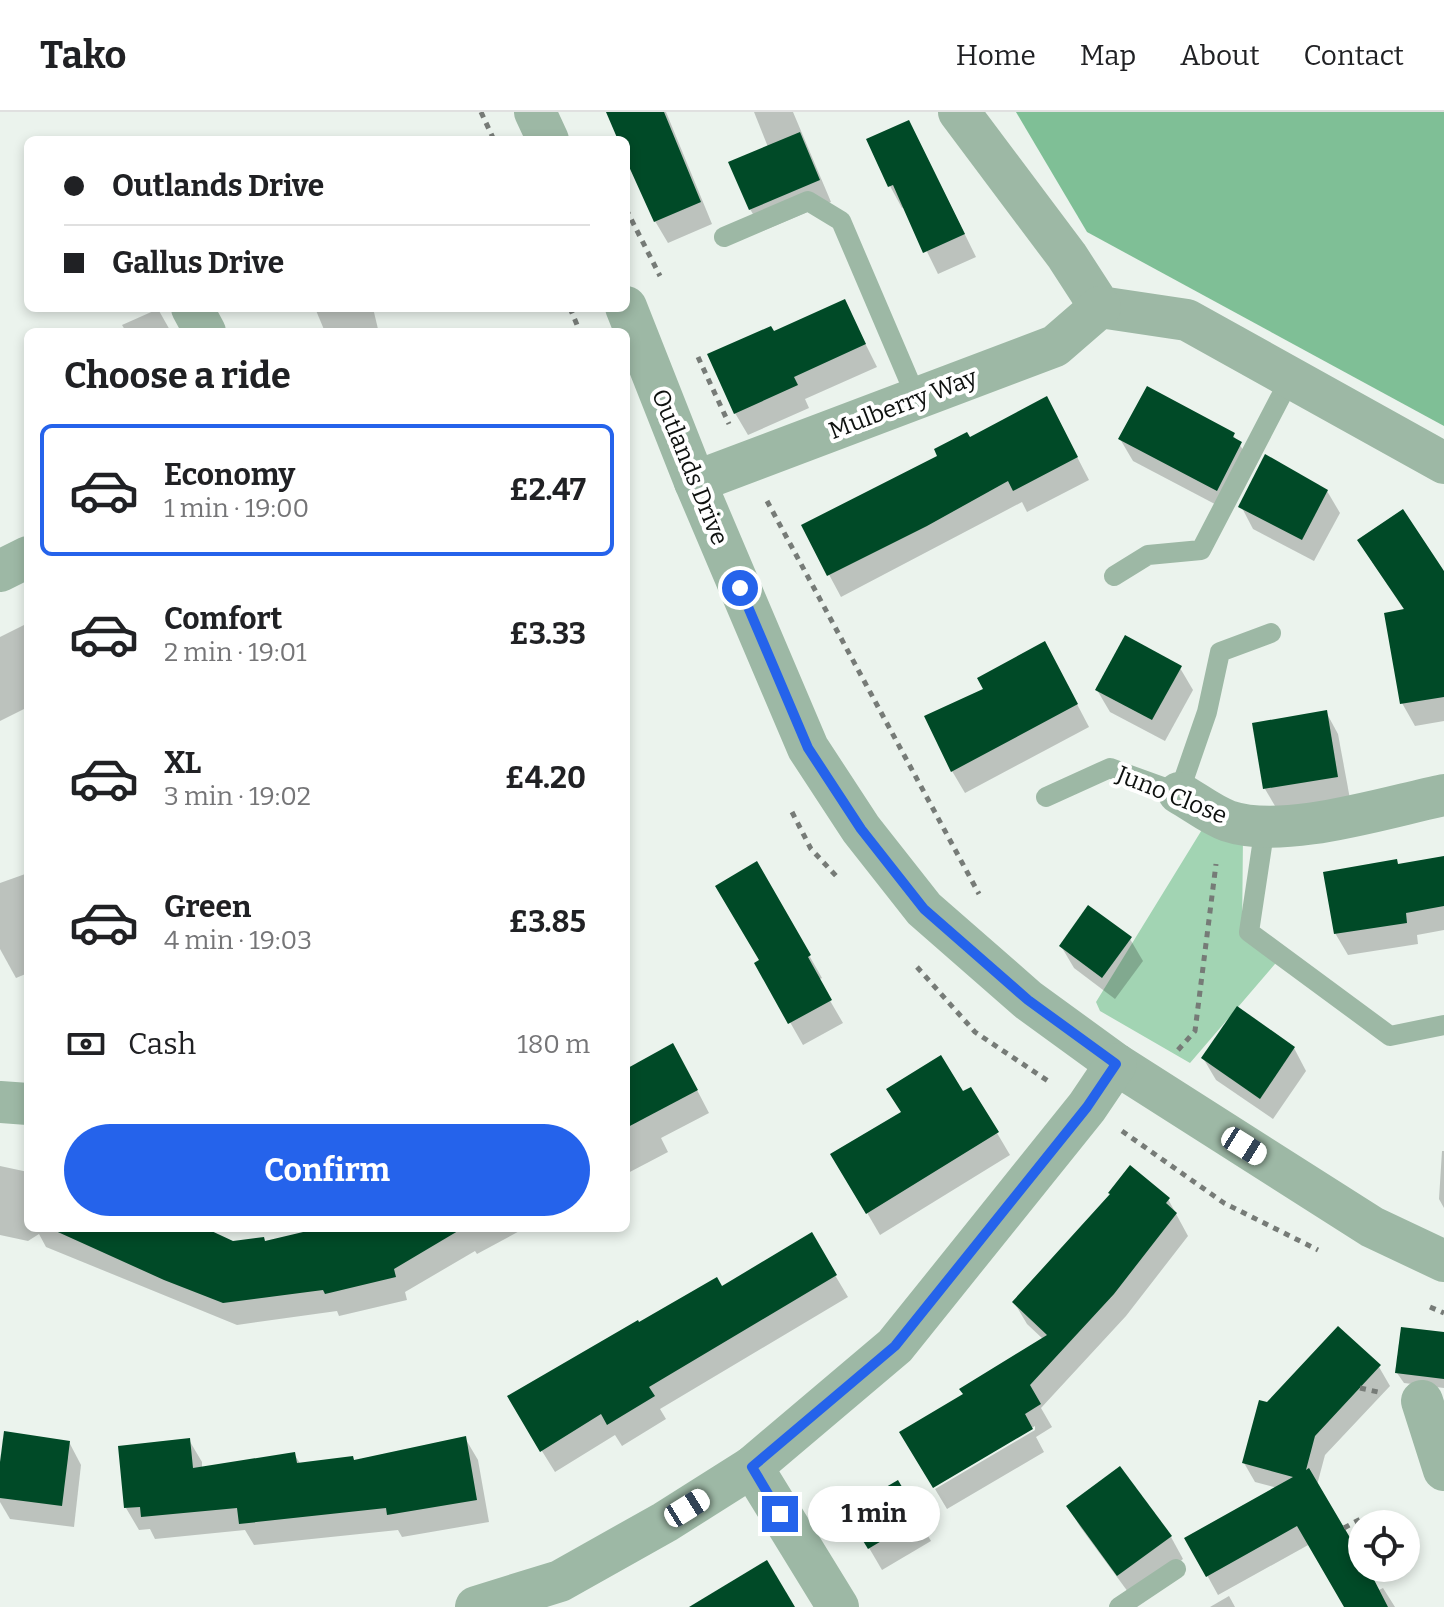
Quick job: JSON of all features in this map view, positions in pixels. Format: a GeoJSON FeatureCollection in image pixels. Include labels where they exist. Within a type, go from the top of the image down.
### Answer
{"type":"FeatureCollection","features":[{"type":"Feature","properties":{"kind":"street"},"geometry":{"type":"LineString","coordinates":[[535,112],[546,136]]}},
{"type":"Feature","properties":{"kind":"street"},"geometry":{"type":"LineString","coordinates":[[959,112],[1067,256],[1100,307],[1187,320],[1444,463]]}},
{"type":"Feature","properties":{"kind":"street","name":"Mulberry Way"},"geometry":{"type":"LineString","coordinates":[[695,482],[1055,346],[1100,307]]}},
{"type":"Feature","properties":{"kind":"street","name":"Outlands Drive"},"geometry":{"type":"LineString","coordinates":[[628,312],[695,482],[808,748],[861,829],[924,909],[1028,1000],[1116,1064],[1372,1227],[1444,1261]]}},
{"type":"Feature","properties":{"kind":"street"},"geometry":{"type":"LineString","coordinates":[[0,571],[24,559]]}},
{"type":"Feature","properties":{"kind":"street","name":"Juno Close"},"geometry":{"type":"LineString","coordinates":[[1179,793],[1247,823]]}},
{"type":"Feature","properties":{"kind":"street"},"geometry":{"type":"LineString","coordinates":[[1247,823],[1305,824],[1444,795]]}},
{"type":"Feature","properties":{"kind":"street"},"geometry":{"type":"LineString","coordinates":[[476,1607],[560,1581],[665,1522],[752,1467],[895,1346],[1087,1107],[1116,1064]]}},
{"type":"Feature","properties":{"kind":"street"},"geometry":{"type":"LineString","coordinates":[[0,1102],[24,1104]]}},
{"type":"Feature","properties":{"kind":"street"},"geometry":{"type":"LineString","coordinates":[[1422,1401],[1444,1470]]}},
{"type":"Feature","properties":{"kind":"street"},"geometry":{"type":"LineString","coordinates":[[752,1467],[838,1607]]}},
{"type":"Feature","properties":{"kind":"lane"},"geometry":{"type":"LineString","coordinates":[[724,237],[808,201],[841,221],[917,399]]}},
{"type":"Feature","properties":{"kind":"lane"},"geometry":{"type":"LineString","coordinates":[[1114,576],[1148,555],[1201,550],[1291,377]]}},
{"type":"Feature","properties":{"kind":"lane"},"geometry":{"type":"LineString","coordinates":[[1179,793],[1207,712],[1220,652],[1271,633]]}},
{"type":"Feature","properties":{"kind":"lane","name":"Juno Close"},"geometry":{"type":"LineString","coordinates":[[1046,797],[1110,768],[1179,793]]}},
{"type":"Feature","properties":{"kind":"lane"},"geometry":{"type":"LineString","coordinates":[[1247,823],[1249,932],[1390,1036],[1444,1025]]}},
{"type":"Feature","properties":{"kind":"lane"},"geometry":{"type":"LineString","coordinates":[[1119,1607],[1176,1569]]}},
{"type":"Feature","properties":{"kind":"path"},"geometry":{"type":"LineString","coordinates":[[481,112],[492,136]]}},
{"type":"Feature","properties":{"kind":"path"},"geometry":{"type":"LineString","coordinates":[[630,217],[665,286]]}},
{"type":"Feature","properties":{"kind":"path"},"geometry":{"type":"LineString","coordinates":[[696,352],[746,462],[986,906]]}},
{"type":"Feature","properties":{"kind":"path"},"geometry":{"type":"LineString","coordinates":[[1171,1059],[1195,1031],[1216,863],[1247,823]]}},
{"type":"Feature","properties":{"kind":"path"},"geometry":{"type":"LineString","coordinates":[[1344,1528],[1348,1526]]}},
{"type":"Feature","properties":{"kind":"green space"},"geometry":{"type":"Polygon","coordinates":[[[1016,112],[1444,112],[1444,426],[1087,232],[1016,112]]]}},
{"type":"Feature","properties":{"kind":"green space"},"geometry":{"type":"Polygon","coordinates":[[[1203,828],[1243,835],[1242,935],[1281,957],[1190,1063],[1100,1011],[1096,1002],[1203,828]]]}},
{"type":"Feature","properties":{"kind":"building"},"geometry":{"type":"Polygon","coordinates":[[[606,112],[664,112],[701,202],[654,222],[630,169],[630,136],[616,136],[606,112]]]}},
{"type":"Feature","properties":{"kind":"building"},"geometry":{"type":"Polygon","coordinates":[[[909,120],[965,234],[923,253],[893,185],[888,187],[866,139],[909,120]]]}},
{"type":"Feature","properties":{"kind":"building"},"geometry":{"type":"Polygon","coordinates":[[[800,132],[820,180],[749,210],[728,162],[800,132]]]}},
{"type":"Feature","properties":{"kind":"building"},"geometry":{"type":"Polygon","coordinates":[[[845,299],[866,344],[794,377],[798,385],[734,414],[707,354],[771,326],[774,331],[845,299]]]}},
{"type":"Feature","properties":{"kind":"building"},"geometry":{"type":"Polygon","coordinates":[[[1147,386],[1235,433],[1233,437],[1242,442],[1217,491],[1118,439],[1147,386]]]}},
{"type":"Feature","properties":{"kind":"building"},"geometry":{"type":"Polygon","coordinates":[[[1047,396],[1078,457],[1013,491],[1008,481],[827,576],[801,525],[937,456],[934,449],[967,432],[970,437],[1047,396]]]}},
{"type":"Feature","properties":{"kind":"building"},"geometry":{"type":"Polygon","coordinates":[[[1265,454],[1328,490],[1302,540],[1238,507],[1265,454]]]}},
{"type":"Feature","properties":{"kind":"building"},"geometry":{"type":"Polygon","coordinates":[[[1403,509],[1444,571],[1444,697],[1400,704],[1384,613],[1404,609],[1357,540],[1403,509]]]}},
{"type":"Feature","properties":{"kind":"building"},"geometry":{"type":"Polygon","coordinates":[[[1125,635],[1182,666],[1152,720],[1095,690],[1125,635]]]}},
{"type":"Feature","properties":{"kind":"building"},"geometry":{"type":"Polygon","coordinates":[[[1045,641],[1078,704],[951,772],[924,716],[983,689],[977,678],[1045,641]]]}},
{"type":"Feature","properties":{"kind":"building"},"geometry":{"type":"Polygon","coordinates":[[[1327,710],[1338,777],[1263,789],[1252,723],[1327,710]]]}},
{"type":"Feature","properties":{"kind":"building"},"geometry":{"type":"Polygon","coordinates":[[[1444,856],[1444,906],[1406,913],[1407,923],[1334,934],[1323,872],[1397,859],[1398,864],[1444,856]]]}},
{"type":"Feature","properties":{"kind":"building"},"geometry":{"type":"Polygon","coordinates":[[[757,861],[811,955],[808,957],[832,1000],[788,1024],[754,963],[759,960],[715,886],[757,861]]]}},
{"type":"Feature","properties":{"kind":"building"},"geometry":{"type":"Polygon","coordinates":[[[1088,905],[1132,937],[1102,978],[1059,946],[1088,905]]]}},
{"type":"Feature","properties":{"kind":"building"},"geometry":{"type":"Polygon","coordinates":[[[1237,1006],[1295,1047],[1260,1099],[1201,1058],[1237,1006]]]}},
{"type":"Feature","properties":{"kind":"building"},"geometry":{"type":"Polygon","coordinates":[[[673,1043],[698,1090],[630,1126],[630,1067],[673,1043]]]}},
{"type":"Feature","properties":{"kind":"building"},"geometry":{"type":"Polygon","coordinates":[[[941,1055],[963,1091],[971,1087],[999,1132],[866,1214],[830,1154],[901,1112],[886,1089],[941,1055]]]}},
{"type":"Feature","properties":{"kind":"building"},"geometry":{"type":"Polygon","coordinates":[[[1130,1165],[1170,1198],[1166,1203],[1177,1213],[1114,1294],[1030,1385],[1041,1404],[1025,1414],[1033,1429],[933,1488],[899,1432],[963,1394],[959,1389],[1047,1335],[1012,1302],[1110,1194],[1130,1165]]]}},
{"type":"Feature","properties":{"kind":"building"},"geometry":{"type":"Polygon","coordinates":[[[58,1232],[214,1232],[233,1241],[264,1237],[265,1241],[303,1232],[456,1232],[394,1269],[396,1277],[325,1294],[323,1290],[223,1303],[58,1232]]]}},
{"type":"Feature","properties":{"kind":"building"},"geometry":{"type":"Polygon","coordinates":[[[812,1232],[837,1275],[649,1387],[655,1396],[607,1425],[601,1414],[540,1452],[507,1396],[717,1277],[722,1286],[812,1232]]]}},
{"type":"Feature","properties":{"kind":"building"},"geometry":{"type":"Polygon","coordinates":[[[1338,1326],[1381,1365],[1315,1436],[1306,1470],[1309,1468],[1348,1534],[1348,1582],[1375,1582],[1388,1607],[1344,1607],[1297,1526],[1206,1577],[1184,1538],[1293,1477],[1242,1463],[1259,1400],[1267,1402],[1338,1326]]]}},
{"type":"Feature","properties":{"kind":"building"},"geometry":{"type":"Polygon","coordinates":[[[1401,1327],[1444,1332],[1444,1379],[1395,1373],[1401,1327]]]}},
{"type":"Feature","properties":{"kind":"building"},"geometry":{"type":"Polygon","coordinates":[[[4,1431],[70,1441],[62,1506],[0,1498],[4,1431]]]}},
{"type":"Feature","properties":{"kind":"building"},"geometry":{"type":"Polygon","coordinates":[[[466,1436],[477,1500],[387,1515],[386,1508],[239,1524],[237,1508],[141,1517],[140,1507],[124,1508],[118,1446],[190,1438],[193,1468],[295,1452],[297,1463],[353,1456],[354,1460],[466,1436]]]}},
{"type":"Feature","properties":{"kind":"building"},"geometry":{"type":"Polygon","coordinates":[[[1120,1466],[1172,1536],[1117,1576],[1066,1506],[1120,1466]]]}},
{"type":"Feature","properties":{"kind":"building"},"geometry":{"type":"Polygon","coordinates":[[[898,1480],[920,1518],[868,1549],[845,1511],[898,1480]]]}},
{"type":"Feature","properties":{"kind":"building"},"geometry":{"type":"Polygon","coordinates":[[[767,1560],[795,1607],[689,1607],[767,1560]]]}},
{"type":"Feature","properties":{"kind":"route"},"geometry":{"type":"LineString","coordinates":[[740,588],[808,748],[861,829],[924,909],[1028,1000],[1116,1064],[1087,1107],[895,1346],[752,1467],[780,1514]]}}]}
